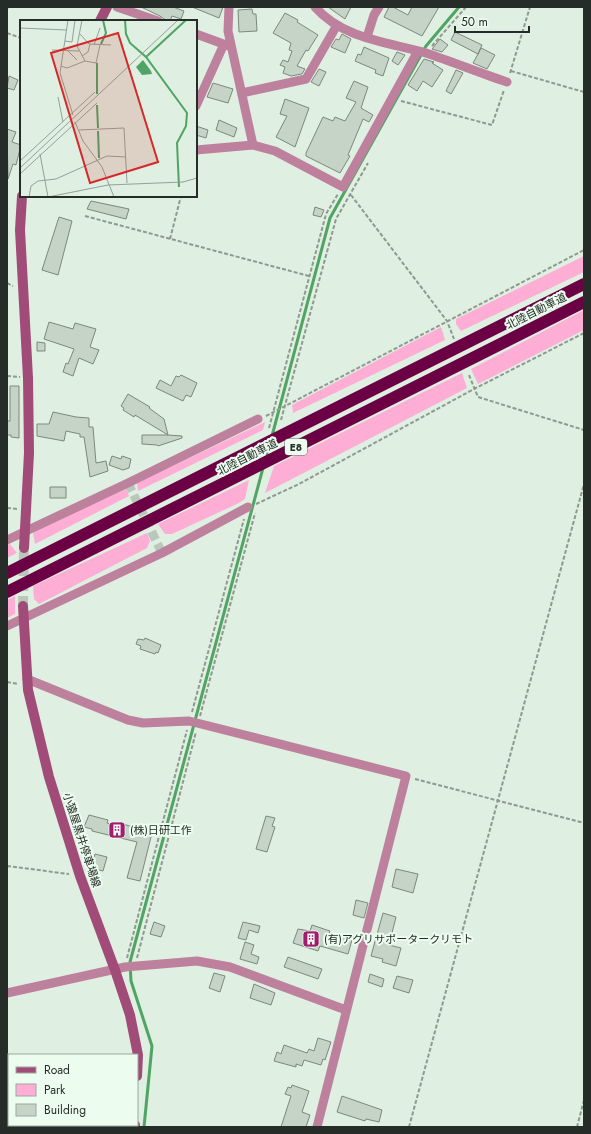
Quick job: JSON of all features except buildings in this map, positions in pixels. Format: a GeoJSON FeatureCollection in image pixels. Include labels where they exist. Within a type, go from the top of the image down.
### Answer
{"type":"FeatureCollection","features":[{"type":"Feature","properties":{"kind":"highway","name":"北陸自動車道"},"geometry":{"type":"LineString","coordinates":[[7,573],[584,284]]}},
{"type":"Feature","properties":{"kind":"highway","name":"北陸自動車道"},"geometry":{"type":"LineString","coordinates":[[7,592],[584,302]]}},
{"type":"Feature","properties":{"kind":"main road"},"geometry":{"type":"LineString","coordinates":[[100,20],[107,7]]}},
{"type":"Feature","properties":{"kind":"main road"},"geometry":{"type":"LineString","coordinates":[[22,197],[20,230],[28,378],[28,453],[24,548]]}},
{"type":"Feature","properties":{"kind":"main road","name":"小猿屋黒井停車場線"},"geometry":{"type":"LineString","coordinates":[[24,606],[23,618],[28,690],[49,777],[80,876],[120,968],[138,1054]]}},
{"type":"Feature","properties":{"kind":"street"},"geometry":{"type":"LineString","coordinates":[[117,7],[136,17],[152,20]]}},
{"type":"Feature","properties":{"kind":"street"},"geometry":{"type":"LineString","coordinates":[[229,7],[228,46],[242,93],[253,145]]}},
{"type":"Feature","properties":{"kind":"street"},"geometry":{"type":"LineString","coordinates":[[315,7],[346,31],[422,52],[507,82]]}},
{"type":"Feature","properties":{"kind":"street"},"geometry":{"type":"LineString","coordinates":[[367,38],[374,15],[379,7]]}},
{"type":"Feature","properties":{"kind":"street"},"geometry":{"type":"LineString","coordinates":[[242,93],[306,79],[337,25]]}},
{"type":"Feature","properties":{"kind":"street"},"geometry":{"type":"LineString","coordinates":[[197,34],[228,46]]}},
{"type":"Feature","properties":{"kind":"street"},"geometry":{"type":"LineString","coordinates":[[197,104],[228,46]]}},
{"type":"Feature","properties":{"kind":"street"},"geometry":{"type":"LineString","coordinates":[[197,150],[253,145],[275,151],[343,186],[422,52]]}},
{"type":"Feature","properties":{"kind":"street"},"geometry":{"type":"LineString","coordinates":[[7,540],[258,419]]}},
{"type":"Feature","properties":{"kind":"street"},"geometry":{"type":"LineString","coordinates":[[7,626],[162,553],[248,508]]}},
{"type":"Feature","properties":{"kind":"street"},"geometry":{"type":"LineString","coordinates":[[27,679],[128,720],[143,722],[194,722],[406,776],[316,1127]]}},
{"type":"Feature","properties":{"kind":"street"},"geometry":{"type":"LineString","coordinates":[[7,992],[120,968],[197,961],[230,968],[346,1010]]}},
{"type":"Feature","properties":{"kind":"path"},"geometry":{"type":"LineString","coordinates":[[422,52],[466,7]]}},
{"type":"Feature","properties":{"kind":"path"},"geometry":{"type":"LineString","coordinates":[[398,107],[401,101],[492,125],[511,71],[530,7]]}},
{"type":"Feature","properties":{"kind":"path"},"geometry":{"type":"LineString","coordinates":[[7,33],[20,38]]}},
{"type":"Feature","properties":{"kind":"path"},"geometry":{"type":"LineString","coordinates":[[511,71],[584,92]]}},
{"type":"Feature","properties":{"kind":"path"},"geometry":{"type":"LineString","coordinates":[[282,420],[336,219],[369,161]]}},
{"type":"Feature","properties":{"kind":"path"},"geometry":{"type":"LineString","coordinates":[[269,428],[326,214],[343,186],[447,321],[455,342]]}},
{"type":"Feature","properties":{"kind":"path"},"geometry":{"type":"LineString","coordinates":[[170,239],[181,197]]}},
{"type":"Feature","properties":{"kind":"path"},"geometry":{"type":"LineString","coordinates":[[85,216],[309,276]]}},
{"type":"Feature","properties":{"kind":"path"},"geometry":{"type":"LineString","coordinates":[[258,419],[584,250]]}},
{"type":"Feature","properties":{"kind":"path"},"geometry":{"type":"LineString","coordinates":[[135,966],[248,508],[299,484],[474,389],[584,333]]}},
{"type":"Feature","properties":{"kind":"path"},"geometry":{"type":"LineString","coordinates":[[469,375],[478,397],[584,430]]}},
{"type":"Feature","properties":{"kind":"path"},"geometry":{"type":"LineString","coordinates":[[410,1127],[584,484]]}},
{"type":"Feature","properties":{"kind":"path"},"geometry":{"type":"LineString","coordinates":[[120,968],[258,503]]}},
{"type":"Feature","properties":{"kind":"path"},"geometry":{"type":"LineString","coordinates":[[406,776],[584,823]]}},
{"type":"Feature","properties":{"kind":"path"},"geometry":{"type":"LineString","coordinates":[[7,866],[80,876]]}},
{"type":"Feature","properties":{"kind":"path"},"geometry":{"type":"LineString","coordinates":[[577,1127],[584,1100]]}},
{"type":"Feature","properties":{"kind":"green space"},"geometry":{"type":"Polygon","coordinates":[[[584,256],[584,272],[461,331],[456,324],[456,319],[584,256]]]}},
{"type":"Feature","properties":{"kind":"green space"},"geometry":{"type":"Polygon","coordinates":[[[584,310],[584,330],[478,384],[471,369],[584,310]]]}},
{"type":"Feature","properties":{"kind":"green space"},"geometry":{"type":"Polygon","coordinates":[[[441,327],[445,340],[293,413],[292,405],[441,327]]]}},
{"type":"Feature","properties":{"kind":"green space"},"geometry":{"type":"Polygon","coordinates":[[[462,373],[467,388],[265,493],[274,466],[462,373]]]}},
{"type":"Feature","properties":{"kind":"green space"},"geometry":{"type":"Polygon","coordinates":[[[265,422],[263,430],[138,491],[137,483],[265,422]]]}},
{"type":"Feature","properties":{"kind":"green space"},"geometry":{"type":"Polygon","coordinates":[[[249,480],[245,499],[239,503],[172,534],[165,534],[158,524],[249,480]]]}},
{"type":"Feature","properties":{"kind":"green space"},"geometry":{"type":"Polygon","coordinates":[[[126,489],[129,496],[35,544],[33,533],[37,529],[126,489]]]}},
{"type":"Feature","properties":{"kind":"green space"},"geometry":{"type":"Polygon","coordinates":[[[147,533],[150,541],[147,548],[39,604],[34,599],[33,586],[147,533]]]}},
{"type":"Feature","properties":{"kind":"green space"},"geometry":{"type":"Polygon","coordinates":[[[10,544],[17,553],[7,558],[7,545],[10,544]]]}},
{"type":"Feature","properties":{"kind":"green space"},"geometry":{"type":"Polygon","coordinates":[[[15,596],[15,614],[7,618],[7,600],[15,596]]]}},
{"type":"Feature","properties":{"kind":"waterway"},"geometry":{"type":"LineString","coordinates":[[272,436],[330,218],[426,46],[459,7]]}},
{"type":"Feature","properties":{"kind":"waterway"},"geometry":{"type":"LineString","coordinates":[[266,457],[269,445]]}},
{"type":"Feature","properties":{"kind":"waterway"},"geometry":{"type":"LineString","coordinates":[[144,1127],[152,1046],[131,981],[130,962],[263,468]]}},
{"type":"Feature","properties":{"kind":"tunnel"},"geometry":{"type":"LineString","coordinates":[[128,483],[162,553]]}},
{"type":"Feature","properties":{"kind":"tunnel"},"geometry":{"type":"LineString","coordinates":[[23,606],[24,548]]}},
{"type":"Feature","properties":{"kind":"place","name":"(株)日研工作"},"geometry":{"type":"Point","coordinates":[117,830]}},
{"type":"Feature","properties":{"kind":"place","name":"(有)アグリサポータークリモト"},"geometry":{"type":"Point","coordinates":[311,939]}}]}
